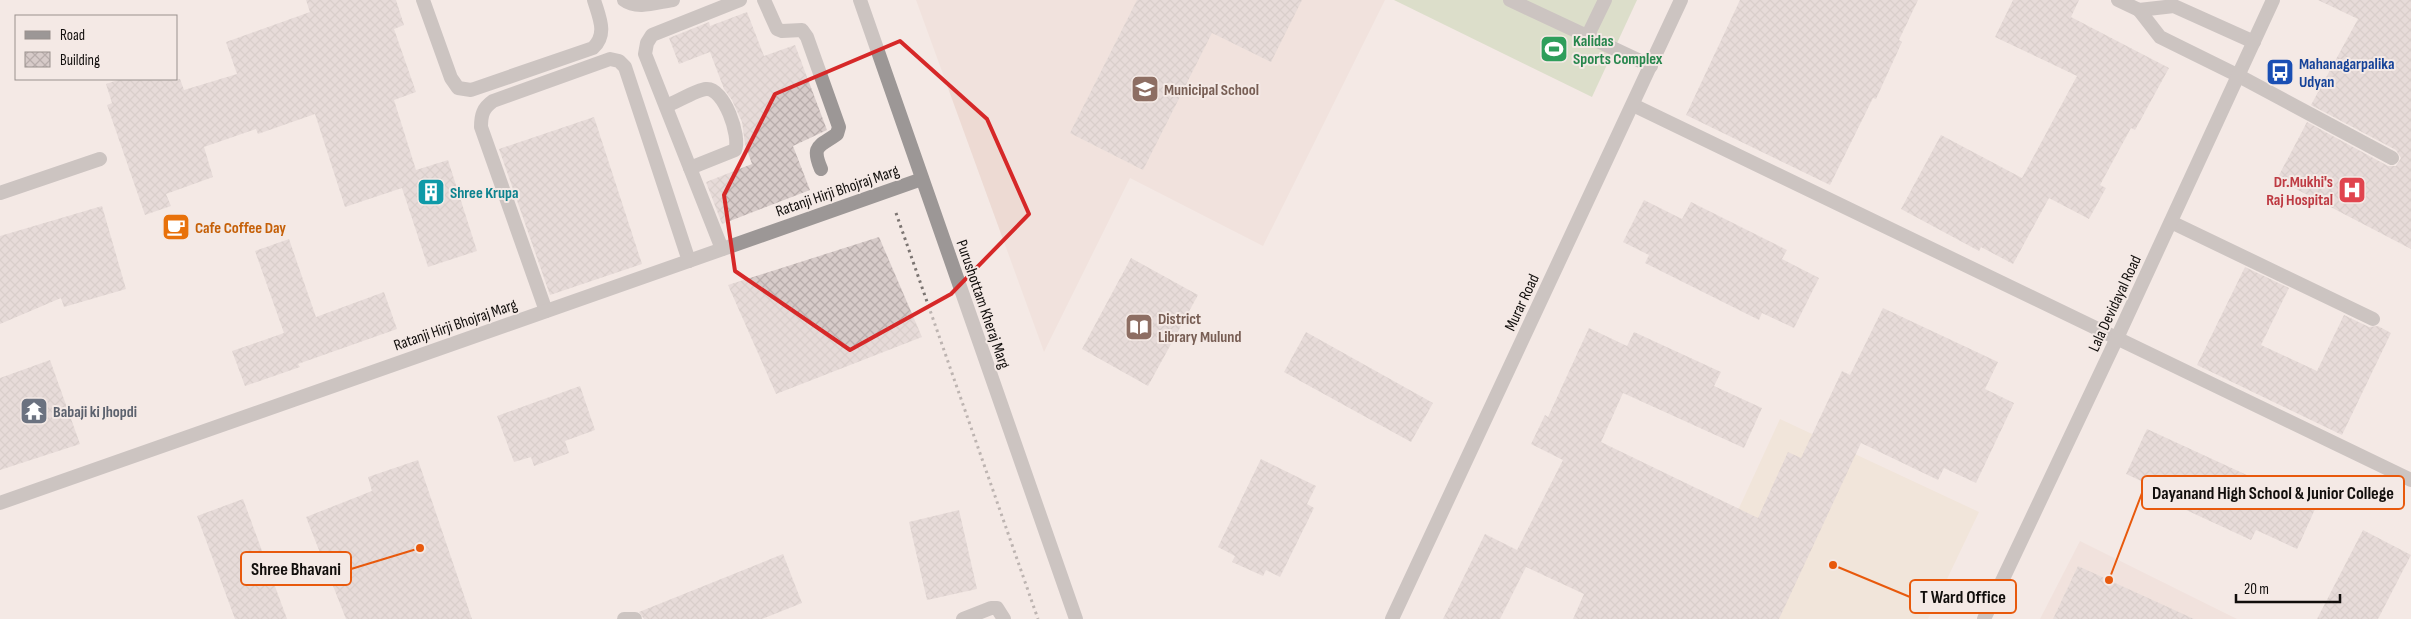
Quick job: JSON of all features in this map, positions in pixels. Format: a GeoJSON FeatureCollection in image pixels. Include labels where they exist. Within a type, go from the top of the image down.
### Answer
{"type":"FeatureCollection","features":[{"type":"Feature","properties":{"kind":"street"},"geometry":{"type":"LineString","coordinates":[[423,0],[451,78],[458,88],[470,90],[593,48],[600,41],[603,33],[594,0]]}},
{"type":"Feature","properties":{"kind":"street"},"geometry":{"type":"LineString","coordinates":[[624,0],[630,4],[639,5],[673,0]]}},
{"type":"Feature","properties":{"kind":"street"},"geometry":{"type":"LineString","coordinates":[[722,249],[645,54],[647,43],[652,35],[740,0]]}},
{"type":"Feature","properties":{"kind":"street"},"geometry":{"type":"LineString","coordinates":[[764,0],[777,29],[782,31],[802,30],[807,37],[839,127],[837,134],[820,144],[816,150],[816,157],[821,169]]}},
{"type":"Feature","properties":{"kind":"street","name":"Purushottam Kheraj Marg"},"geometry":{"type":"LineString","coordinates":[[860,0],[1076,619]]}},
{"type":"Feature","properties":{"kind":"street"},"geometry":{"type":"LineString","coordinates":[[1510,0],[1588,35],[1650,66]]}},
{"type":"Feature","properties":{"kind":"street"},"geometry":{"type":"LineString","coordinates":[[1588,35],[1605,0]]}},
{"type":"Feature","properties":{"kind":"street","name":"Murar Road"},"geometry":{"type":"LineString","coordinates":[[1392,619],[1633,106],[1680,0]]}},
{"type":"Feature","properties":{"kind":"street"},"geometry":{"type":"LineString","coordinates":[[2118,0],[2139,10],[2160,37],[2392,158]]}},
{"type":"Feature","properties":{"kind":"street","name":"Lala Devidayal Road"},"geometry":{"type":"LineString","coordinates":[[1984,619],[2117,338],[2273,0]]}},
{"type":"Feature","properties":{"kind":"street"},"geometry":{"type":"LineString","coordinates":[[2139,10],[2174,6],[2254,42]]}},
{"type":"Feature","properties":{"kind":"street"},"geometry":{"type":"LineString","coordinates":[[546,311],[481,128],[481,117],[485,107],[493,101],[610,59],[619,61],[625,67],[689,261]]}},
{"type":"Feature","properties":{"kind":"street"},"geometry":{"type":"LineString","coordinates":[[666,106],[706,89],[715,91],[722,98],[738,144],[735,150],[690,168]]}},
{"type":"Feature","properties":{"kind":"street"},"geometry":{"type":"LineString","coordinates":[[1633,106],[2411,480]]}},
{"type":"Feature","properties":{"kind":"street"},"geometry":{"type":"LineString","coordinates":[[0,193],[100,158]]}},
{"type":"Feature","properties":{"kind":"street","name":"Ratanji Hirji Bhojraj Marg"},"geometry":{"type":"LineString","coordinates":[[0,503],[922,179]]}},
{"type":"Feature","properties":{"kind":"street"},"geometry":{"type":"LineString","coordinates":[[2171,222],[2373,319]]}},
{"type":"Feature","properties":{"kind":"street"},"geometry":{"type":"LineString","coordinates":[[963,619],[991,608],[997,608],[1004,619]]}},
{"type":"Feature","properties":{"kind":"street"},"geometry":{"type":"LineString","coordinates":[[624,619],[635,619]]}},
{"type":"Feature","properties":{"kind":"path"},"geometry":{"type":"LineString","coordinates":[[888,191],[1038,619]]}},
{"type":"Feature","properties":{"kind":"highlighted area"},"geometry":{"type":"Polygon","coordinates":[[[900,41],[987,119],[1029,214],[951,294],[850,350],[735,271],[724,195],[775,94],[900,41]]]}},
{"type":"Feature","properties":{"kind":"shaded area","name":"Municipal School"},"geometry":{"type":"Polygon","coordinates":[[[916,0],[1385,0],[1263,246],[1130,178],[1044,352],[916,0]]]}},
{"type":"Feature","properties":{"kind":"shaded area"},"geometry":{"type":"Polygon","coordinates":[[[1780,419],[1979,512],[1928,619],[1688,619],[1780,419]]]}},
{"type":"Feature","properties":{"kind":"shaded area"},"geometry":{"type":"Polygon","coordinates":[[[2080,541],[2237,619],[2040,619],[2080,541]]]}},
{"type":"Feature","properties":{"kind":"green space","name":"Kalidas Sports Complex"},"geometry":{"type":"Polygon","coordinates":[[[1394,0],[1637,0],[1592,97],[1394,0]]]}},
{"type":"Feature","properties":{"kind":"building"},"geometry":{"type":"Polygon","coordinates":[[[306,0],[396,0],[404,25],[394,29],[416,92],[394,100],[416,170],[448,160],[477,251],[428,267],[402,188],[345,207],[315,114],[258,134],[256,129],[204,147],[213,177],[166,194],[171,206],[145,215],[107,105],[112,103],[106,84],[118,80],[180,79],[184,90],[237,74],[226,42],[310,12],[306,0]]]}},
{"type":"Feature","properties":{"kind":"building","name":"Municipal School"},"geometry":{"type":"Polygon","coordinates":[[[1137,0],[1302,0],[1271,62],[1212,33],[1143,170],[1070,133],[1137,0]]]}},
{"type":"Feature","properties":{"kind":"building"},"geometry":{"type":"Polygon","coordinates":[[[1740,0],[1918,0],[1899,40],[1902,42],[1876,99],[1873,98],[1830,185],[1686,115],[1740,0]]]}},
{"type":"Feature","properties":{"kind":"building"},"geometry":{"type":"Polygon","coordinates":[[[2013,0],[2079,0],[2071,17],[2169,68],[2135,130],[2131,128],[2100,185],[2106,188],[2089,219],[2049,198],[2013,264],[1981,247],[1979,251],[1901,209],[1941,135],[2022,178],[2077,76],[1995,37],[2013,0]]]}},
{"type":"Feature","properties":{"kind":"building"},"geometry":{"type":"Polygon","coordinates":[[[2318,0],[2411,0],[2411,249],[2277,179],[2307,122],[2388,166],[2396,166],[2401,158],[2396,150],[2311,105],[2358,19],[2318,0]]]}},
{"type":"Feature","properties":{"kind":"building"},"geometry":{"type":"Polygon","coordinates":[[[747,12],[764,56],[795,45],[827,130],[793,146],[810,190],[722,224],[706,182],[752,164],[745,144],[742,122],[732,100],[724,89],[710,52],[679,64],[669,38],[709,22],[710,26],[747,12]]]}},
{"type":"Feature","properties":{"kind":"building"},"geometry":{"type":"Polygon","coordinates":[[[594,117],[642,264],[550,295],[499,149],[594,117]]]}},
{"type":"Feature","properties":{"kind":"building"},"geometry":{"type":"Polygon","coordinates":[[[1644,200],[1682,219],[1691,202],[1787,250],[1782,259],[1819,278],[1794,328],[1762,313],[1759,320],[1645,263],[1649,255],[1623,242],[1644,200]]]}},
{"type":"Feature","properties":{"kind":"building"},"geometry":{"type":"Polygon","coordinates":[[[102,206],[126,289],[64,307],[61,298],[0,324],[0,236],[102,206]]]}},
{"type":"Feature","properties":{"kind":"building"},"geometry":{"type":"Polygon","coordinates":[[[879,237],[922,337],[776,394],[728,285],[879,237]]]}},
{"type":"Feature","properties":{"kind":"building"},"geometry":{"type":"Polygon","coordinates":[[[289,239],[316,317],[384,292],[397,329],[298,364],[300,367],[245,386],[232,351],[284,333],[255,251],[289,239]]]}},
{"type":"Feature","properties":{"kind":"building"},"geometry":{"type":"Polygon","coordinates":[[[1131,258],[1198,295],[1148,386],[1082,349],[1131,258]]]}},
{"type":"Feature","properties":{"kind":"building"},"geometry":{"type":"Polygon","coordinates":[[[2245,267],[2289,288],[2261,345],[2317,371],[2344,315],[2369,327],[2378,326],[2391,333],[2342,435],[2197,365],[2245,267]]]}},
{"type":"Feature","properties":{"kind":"building"},"geometry":{"type":"Polygon","coordinates":[[[1883,308],[1998,362],[1985,389],[2014,403],[1976,483],[1944,468],[1938,480],[1861,443],[1779,619],[1573,619],[1584,594],[1526,567],[1500,619],[1443,619],[1485,534],[1517,550],[1563,460],[1531,444],[1545,415],[1548,417],[1589,328],[1627,346],[1634,332],[1721,372],[1714,386],[1762,408],[1744,448],[1623,393],[1601,442],[1758,518],[1788,452],[1801,458],[1842,371],[1850,375],[1883,308]]]}},
{"type":"Feature","properties":{"kind":"building"},"geometry":{"type":"Polygon","coordinates":[[[1306,332],[1433,403],[1411,442],[1284,372],[1306,332]]]}},
{"type":"Feature","properties":{"kind":"building","name":"Babaji ki Jhopdi"},"geometry":{"type":"Polygon","coordinates":[[[50,360],[80,444],[0,470],[0,378],[50,360]]]}},
{"type":"Feature","properties":{"kind":"building"},"geometry":{"type":"Polygon","coordinates":[[[580,386],[595,430],[565,441],[569,453],[534,466],[531,457],[514,462],[497,416],[580,386]]]}},
{"type":"Feature","properties":{"kind":"building"},"geometry":{"type":"Polygon","coordinates":[[[2147,429],[2316,507],[2297,549],[2256,530],[2251,540],[2171,503],[2174,496],[2126,474],[2147,429]]]}},
{"type":"Feature","properties":{"kind":"building"},"geometry":{"type":"Polygon","coordinates":[[[1261,459],[1316,486],[1307,504],[1314,508],[1280,577],[1266,570],[1263,576],[1232,562],[1235,556],[1218,547],[1261,459]]]}},
{"type":"Feature","properties":{"kind":"building"},"geometry":{"type":"Polygon","coordinates":[[[418,460],[472,619],[346,619],[306,517],[372,491],[368,477],[418,460]]]}},
{"type":"Feature","properties":{"kind":"building"},"geometry":{"type":"Polygon","coordinates":[[[243,499],[287,619],[235,619],[197,516],[243,499]]]}},
{"type":"Feature","properties":{"kind":"building"},"geometry":{"type":"Polygon","coordinates":[[[959,510],[977,589],[927,600],[909,522],[959,510]]]}},
{"type":"Feature","properties":{"kind":"building"},"geometry":{"type":"Polygon","coordinates":[[[2363,530],[2411,555],[2378,619],[2317,619],[2363,530]]]}},
{"type":"Feature","properties":{"kind":"building"},"geometry":{"type":"Polygon","coordinates":[[[783,554],[802,603],[762,619],[644,619],[639,612],[783,554]]]}},
{"type":"Feature","properties":{"kind":"building"},"geometry":{"type":"Polygon","coordinates":[[[2078,566],[2194,619],[2053,619],[2078,566]]]}},
{"type":"Feature","properties":{"kind":"place","name":"Kalidas Sports Complex"},"geometry":{"type":"Point","coordinates":[1554,49]}},
{"type":"Feature","properties":{"kind":"place","name":"Mahanagarpalika Udyan"},"geometry":{"type":"Point","coordinates":[2280,72]}},
{"type":"Feature","properties":{"kind":"place","name":"Municipal School"},"geometry":{"type":"Point","coordinates":[1145,89]}},
{"type":"Feature","properties":{"kind":"place","name":"Dr.Mukhi's Raj Hospital"},"geometry":{"type":"Point","coordinates":[2352,190]}},
{"type":"Feature","properties":{"kind":"place","name":"Shree Krupa"},"geometry":{"type":"Point","coordinates":[431,192]}},
{"type":"Feature","properties":{"kind":"place","name":"Cafe Coffee Day"},"geometry":{"type":"Point","coordinates":[176,227]}},
{"type":"Feature","properties":{"kind":"place","name":"District Library Mulund"},"geometry":{"type":"Point","coordinates":[1139,327]}},
{"type":"Feature","properties":{"kind":"place","name":"Babaji ki Jhopdi"},"geometry":{"type":"Point","coordinates":[34,411]}},
{"type":"Feature","properties":{"kind":"place","name":"Shree Bhavani"},"geometry":{"type":"Point","coordinates":[420,548]}},
{"type":"Feature","properties":{"kind":"place","name":"T Ward Office"},"geometry":{"type":"Point","coordinates":[1833,565]}},
{"type":"Feature","properties":{"kind":"place","name":"Dayanand High School & Junior College"},"geometry":{"type":"Point","coordinates":[2109,580]}}]}
